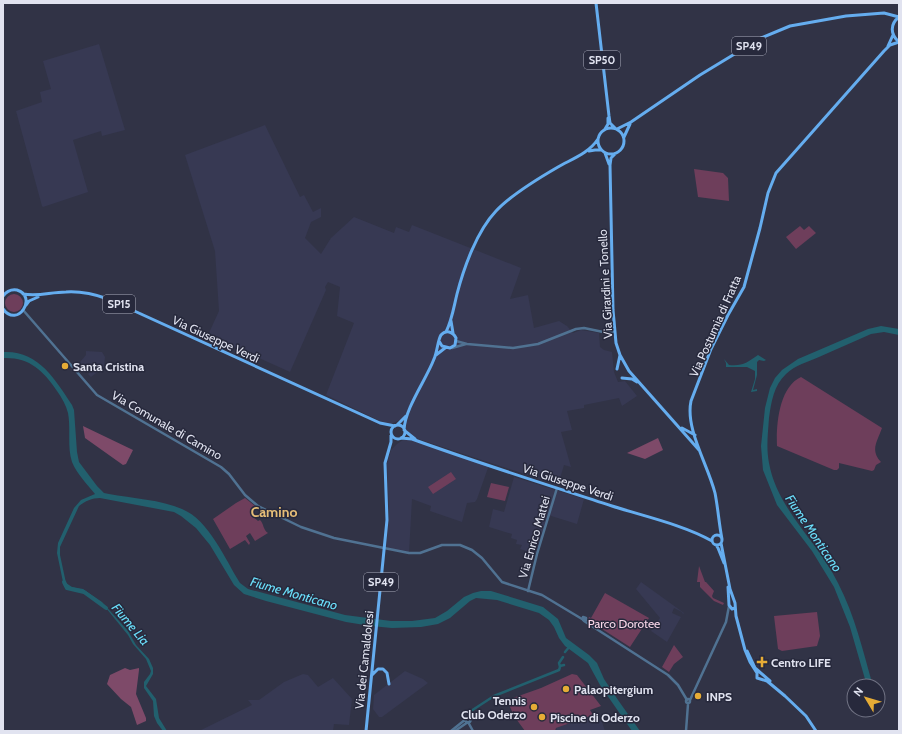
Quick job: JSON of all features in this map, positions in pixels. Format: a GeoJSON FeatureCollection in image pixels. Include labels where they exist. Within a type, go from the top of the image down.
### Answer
{"type":"FeatureCollection","features":[{"type":"Feature","properties":{"kind":"main road","name":"SP50"},"geometry":{"type":"LineString","coordinates":[[596,3],[610,123],[616,128]]}},
{"type":"Feature","properties":{"kind":"main road","name":"SP49"},"geometry":{"type":"LineString","coordinates":[[390,448],[404,435],[404,424],[409,411],[434,358],[441,335],[446,332],[451,320],[458,291],[475,243],[481,230],[491,216],[500,207],[550,172],[592,147],[599,135],[605,129],[616,128],[631,122],[700,75],[761,38],[790,26],[846,16],[884,13],[899,17]]}},
{"type":"Feature","properties":{"kind":"main road"},"geometry":{"type":"LineString","coordinates":[[884,13],[892,19],[893,34],[899,42]]}},
{"type":"Feature","properties":{"kind":"main road"},"geometry":{"type":"LineString","coordinates":[[893,25],[899,17]]}},
{"type":"Feature","properties":{"kind":"main road","name":"Via Postumia di Fratta"},"geometry":{"type":"LineString","coordinates":[[884,51],[890,43],[893,34]]}},
{"type":"Feature","properties":{"kind":"main road","name":"Via Postumia di Fratta"},"geometry":{"type":"LineString","coordinates":[[722,539],[715,493],[691,422],[691,401],[711,349],[747,279],[772,181],[784,164],[884,51],[890,45],[899,42]]}},
{"type":"Feature","properties":{"kind":"main road","name":"SP50"},"geometry":{"type":"LineString","coordinates":[[605,129],[608,124],[609,116]]}},
{"type":"Feature","properties":{"kind":"main road"},"geometry":{"type":"LineString","coordinates":[[615,154],[622,149],[624,145],[624,137],[631,122]]}},
{"type":"Feature","properties":{"kind":"main road"},"geometry":{"type":"LineString","coordinates":[[616,128],[624,137]]}},
{"type":"Feature","properties":{"kind":"main road"},"geometry":{"type":"LineString","coordinates":[[598,139],[598,145],[603,152]]}},
{"type":"Feature","properties":{"kind":"main road","name":"SP49"},"geometry":{"type":"LineString","coordinates":[[583,153],[593,150],[615,154]]}},
{"type":"Feature","properties":{"kind":"main road","name":"Via Girardini e Tonello"},"geometry":{"type":"LineString","coordinates":[[603,152],[610,165]]}},
{"type":"Feature","properties":{"kind":"main road","name":"Via Girardini e Tonello"},"geometry":{"type":"LineString","coordinates":[[615,154],[611,158],[610,165],[614,331],[620,355],[626,366],[639,382],[702,455]]}},
{"type":"Feature","properties":{"kind":"main road","name":"SP15"},"geometry":{"type":"LineString","coordinates":[[3,296],[11,290],[18,291],[23,294],[39,296]]}},
{"type":"Feature","properties":{"kind":"main road","name":"Via Giuseppe Verdi"},"geometry":{"type":"LineString","coordinates":[[39,296],[55,293],[82,292],[95,294],[380,423],[395,426]]}},
{"type":"Feature","properties":{"kind":"main road"},"geometry":{"type":"LineString","coordinates":[[23,294],[25,298],[25,306]]}},
{"type":"Feature","properties":{"kind":"main road","name":"SP15"},"geometry":{"type":"LineString","coordinates":[[20,313],[30,301],[39,296]]}},
{"type":"Feature","properties":{"kind":"main road"},"geometry":{"type":"LineString","coordinates":[[3,309],[5,313],[13,315],[20,313]]}},
{"type":"Feature","properties":{"kind":"main road","name":"SP49"},"geometry":{"type":"LineString","coordinates":[[451,320],[453,333],[456,340]]}},
{"type":"Feature","properties":{"kind":"main road"},"geometry":{"type":"LineString","coordinates":[[446,332],[453,333]]}},
{"type":"Feature","properties":{"kind":"main road"},"geometry":{"type":"LineString","coordinates":[[440,341],[442,346],[445,348],[451,348],[455,345],[456,340]]}},
{"type":"Feature","properties":{"kind":"main road","name":"SP49"},"geometry":{"type":"LineString","coordinates":[[434,358],[445,348]]}},
{"type":"Feature","properties":{"kind":"main road"},"geometry":{"type":"LineString","coordinates":[[618,369],[620,355]]}},
{"type":"Feature","properties":{"kind":"main road"},"geometry":{"type":"LineString","coordinates":[[622,378],[632,379],[639,382]]}},
{"type":"Feature","properties":{"kind":"main road","name":"SP49"},"geometry":{"type":"LineString","coordinates":[[391,434],[392,429],[403,420],[409,411]]}},
{"type":"Feature","properties":{"kind":"main road"},"geometry":{"type":"LineString","coordinates":[[684,429],[688,428],[691,422]]}},
{"type":"Feature","properties":{"kind":"main road","name":"Via Giuseppe Verdi"},"geometry":{"type":"LineString","coordinates":[[380,423],[391,434]]}},
{"type":"Feature","properties":{"kind":"main road"},"geometry":{"type":"LineString","coordinates":[[395,426],[400,426],[404,430]]}},
{"type":"Feature","properties":{"kind":"main road"},"geometry":{"type":"LineString","coordinates":[[680,428],[695,434],[691,438],[687,436]]}},
{"type":"Feature","properties":{"kind":"main road","name":"Via Giuseppe Verdi"},"geometry":{"type":"LineString","coordinates":[[404,430],[410,436],[424,443]]}},
{"type":"Feature","properties":{"kind":"main road"},"geometry":{"type":"LineString","coordinates":[[391,434],[394,438],[400,438]]}},
{"type":"Feature","properties":{"kind":"main road","name":"Via dei Camaldolesi"},"geometry":{"type":"LineString","coordinates":[[366,731],[387,520],[385,470],[390,448],[391,434]]}},
{"type":"Feature","properties":{"kind":"main road","name":"Via Giuseppe Verdi"},"geometry":{"type":"LineString","coordinates":[[400,438],[424,443],[706,537],[712,541]]}},
{"type":"Feature","properties":{"kind":"main road"},"geometry":{"type":"LineString","coordinates":[[720,525],[712,541],[716,545],[723,559],[731,607],[736,616],[744,642],[754,666],[761,676],[806,716],[816,731]]}},
{"type":"Feature","properties":{"kind":"main road"},"geometry":{"type":"LineString","coordinates":[[715,536],[720,536],[722,539],[721,543],[735,605],[731,607]]}},
{"type":"Feature","properties":{"kind":"main road","name":"Via Giuseppe Verdi"},"geometry":{"type":"LineString","coordinates":[[706,537],[715,536]]}},
{"type":"Feature","properties":{"kind":"main road"},"geometry":{"type":"LineString","coordinates":[[716,545],[721,543]]}},
{"type":"Feature","properties":{"kind":"main road"},"geometry":{"type":"LineString","coordinates":[[731,607],[733,601]]}},
{"type":"Feature","properties":{"kind":"main road"},"geometry":{"type":"LineString","coordinates":[[372,675],[378,669],[383,669],[387,673],[389,684]]}},
{"type":"Feature","properties":{"kind":"street","name":"Via Comunale di Camino"},"geometry":{"type":"LineString","coordinates":[[23,310],[97,395],[221,467],[229,474],[245,495],[262,508],[301,527],[321,534],[366,545],[409,553],[420,553],[442,545],[460,545],[472,550],[482,558],[500,580],[506,584],[542,594],[583,619],[668,675],[678,684],[688,700],[686,702],[688,704],[686,731]]}},
{"type":"Feature","properties":{"kind":"street","name":"Via Comunale di Camino"},"geometry":{"type":"LineString","coordinates":[[20,313],[29,318]]}},
{"type":"Feature","properties":{"kind":"street"},"geometry":{"type":"LineString","coordinates":[[606,332],[611,328],[614,321]]}},
{"type":"Feature","properties":{"kind":"street"},"geometry":{"type":"LineString","coordinates":[[456,340],[467,344],[513,348],[538,344],[576,329],[584,328],[606,332],[614,331]]}},
{"type":"Feature","properties":{"kind":"street"},"geometry":{"type":"LineString","coordinates":[[606,332],[616,339]]}},
{"type":"Feature","properties":{"kind":"street"},"geometry":{"type":"LineString","coordinates":[[451,348],[467,344]]}},
{"type":"Feature","properties":{"kind":"street","name":"Via Enrico Mattei"},"geometry":{"type":"LineString","coordinates":[[528,591],[537,554],[557,488]]}},
{"type":"Feature","properties":{"kind":"street"},"geometry":{"type":"LineString","coordinates":[[688,700],[726,622],[728,612],[731,607]]}},
{"type":"Feature","properties":{"kind":"street"},"geometry":{"type":"LineString","coordinates":[[468,721],[473,731]]}},
{"type":"Feature","properties":{"kind":"street"},"geometry":{"type":"LineString","coordinates":[[451,731],[468,721]]}},
{"type":"Feature","properties":{"kind":"street"},"geometry":{"type":"LineString","coordinates":[[455,731],[468,721]]}},
{"type":"Feature","properties":{"kind":"shaded area"},"geometry":{"type":"Polygon","coordinates":[[[99,44],[125,130],[102,136],[101,131],[73,140],[88,192],[43,207],[16,111],[42,102],[40,92],[51,89],[43,61],[99,44]]]}},
{"type":"Feature","properties":{"kind":"shaded area"},"geometry":{"type":"Polygon","coordinates":[[[265,125],[300,197],[304,195],[313,212],[321,208],[321,217],[311,222],[305,238],[321,254],[331,238],[354,217],[394,233],[396,227],[409,232],[412,225],[521,268],[510,299],[528,295],[534,328],[559,321],[567,326],[573,333],[581,330],[599,333],[600,347],[604,350],[612,352],[614,372],[618,382],[625,381],[637,396],[622,406],[619,398],[584,405],[584,408],[567,411],[572,430],[561,432],[571,467],[564,465],[558,485],[412,437],[405,428],[406,423],[400,420],[391,424],[380,421],[326,395],[354,323],[337,316],[340,287],[328,282],[325,287],[326,290],[290,372],[208,335],[219,311],[215,251],[185,155],[265,125]]]}},
{"type":"Feature","properties":{"kind":"shaded area"},"geometry":{"type":"Polygon","coordinates":[[[881,326],[899,329],[899,335],[884,332],[871,334],[797,366],[786,374],[779,383],[772,400],[768,440],[769,463],[773,480],[780,495],[799,525],[830,568],[844,595],[858,634],[871,678],[865,678],[850,627],[834,587],[812,551],[777,505],[763,470],[761,446],[765,408],[770,388],[775,378],[782,370],[798,359],[868,329],[881,326]]]}},
{"type":"Feature","properties":{"kind":"shaded area"},"geometry":{"type":"Polygon","coordinates":[[[86,351],[102,352],[105,357],[104,367],[91,377],[88,374],[92,371],[85,364],[77,370],[75,368],[86,355],[86,351]]]}},
{"type":"Feature","properties":{"kind":"shaded area"},"geometry":{"type":"Polygon","coordinates":[[[3,352],[26,356],[36,361],[59,385],[74,410],[79,462],[104,493],[165,503],[192,514],[216,541],[240,583],[248,589],[345,615],[391,621],[412,621],[435,618],[447,611],[464,597],[481,591],[491,591],[543,607],[558,619],[566,638],[589,655],[597,663],[604,679],[640,731],[632,731],[600,685],[588,663],[565,646],[549,620],[539,613],[497,600],[476,598],[470,601],[450,618],[438,624],[421,627],[392,628],[346,622],[244,594],[234,585],[210,545],[196,528],[174,512],[100,498],[91,499],[79,506],[60,547],[60,555],[66,583],[72,587],[83,589],[102,602],[128,631],[136,645],[149,659],[153,668],[153,674],[146,686],[156,699],[159,718],[167,731],[163,731],[154,716],[153,701],[144,688],[144,682],[151,671],[146,659],[106,608],[87,593],[64,586],[57,553],[58,543],[74,508],[81,500],[95,494],[79,475],[72,462],[69,419],[65,404],[61,396],[41,371],[28,362],[12,358],[3,358],[3,352]]]}},
{"type":"Feature","properties":{"kind":"shaded area"},"geometry":{"type":"Polygon","coordinates":[[[758,355],[766,360],[759,360],[757,362],[757,375],[753,390],[757,389],[757,391],[751,392],[755,379],[755,371],[747,367],[726,367],[724,359],[729,365],[738,365],[748,362],[758,355]]]}},
{"type":"Feature","properties":{"kind":"shaded area"},"geometry":{"type":"Polygon","coordinates":[[[83,426],[133,450],[126,464],[123,465],[85,438],[83,426]]]}},
{"type":"Feature","properties":{"kind":"shaded area"},"geometry":{"type":"Polygon","coordinates":[[[658,438],[663,450],[645,459],[627,453],[658,438]]]}},
{"type":"Feature","properties":{"kind":"shaded area"},"geometry":{"type":"Polygon","coordinates":[[[403,440],[412,440],[489,465],[477,499],[475,502],[467,503],[462,522],[430,511],[431,506],[412,499],[409,553],[386,548],[389,517],[387,464],[391,450],[403,440]]]}},
{"type":"Feature","properties":{"kind":"shaded area"},"geometry":{"type":"Polygon","coordinates":[[[514,477],[584,499],[577,524],[548,515],[536,554],[520,549],[522,545],[516,544],[517,540],[511,538],[512,534],[489,527],[493,509],[504,512],[514,477]]]}},
{"type":"Feature","properties":{"kind":"shaded area"},"geometry":{"type":"Polygon","coordinates":[[[641,582],[684,613],[683,614],[674,608],[672,613],[681,617],[667,642],[651,631],[660,618],[636,589],[641,582]]]}},
{"type":"Feature","properties":{"kind":"shaded area"},"geometry":{"type":"Polygon","coordinates":[[[125,668],[130,670],[139,668],[136,694],[146,721],[137,725],[131,707],[107,684],[110,675],[125,668]]]}},
{"type":"Feature","properties":{"kind":"shaded area"},"geometry":{"type":"Polygon","coordinates":[[[405,671],[423,679],[428,683],[382,717],[379,717],[373,709],[374,695],[405,671]]]}},
{"type":"Feature","properties":{"kind":"shaded area"},"geometry":{"type":"Polygon","coordinates":[[[303,674],[308,675],[318,687],[333,678],[352,699],[349,725],[334,724],[333,731],[199,731],[252,705],[248,700],[259,700],[284,682],[303,674]]]}},
{"type":"Feature","properties":{"kind":"shaded area"},"geometry":{"type":"Polygon","coordinates":[[[593,715],[602,722],[605,731],[557,731],[556,728],[593,715]]]}},
{"type":"Feature","properties":{"kind":"green space"},"geometry":{"type":"Polygon","coordinates":[[[694,169],[723,173],[728,178],[729,201],[698,197],[694,169]]]}},
{"type":"Feature","properties":{"kind":"green space"},"geometry":{"type":"Polygon","coordinates":[[[800,226],[804,230],[809,226],[816,233],[796,249],[786,237],[800,226]]]}},
{"type":"Feature","properties":{"kind":"green space"},"geometry":{"type":"Polygon","coordinates":[[[10,294],[18,294],[23,299],[21,310],[18,312],[10,312],[5,307],[5,299],[10,294]]]}},
{"type":"Feature","properties":{"kind":"green space"},"geometry":{"type":"Polygon","coordinates":[[[801,377],[882,428],[875,450],[881,462],[876,465],[874,470],[872,471],[839,463],[839,468],[834,470],[777,446],[778,418],[783,398],[794,382],[801,377]]]}},
{"type":"Feature","properties":{"kind":"green space"},"geometry":{"type":"Polygon","coordinates":[[[451,472],[456,479],[433,494],[428,487],[451,472]]]}},
{"type":"Feature","properties":{"kind":"green space"},"geometry":{"type":"Polygon","coordinates":[[[491,483],[509,487],[505,501],[487,497],[491,483]]]}},
{"type":"Feature","properties":{"kind":"green space"},"geometry":{"type":"Polygon","coordinates":[[[245,498],[255,506],[251,515],[258,521],[260,520],[268,533],[255,541],[250,533],[246,536],[250,543],[249,545],[245,540],[230,549],[213,519],[245,498]]]}},
{"type":"Feature","properties":{"kind":"green space"},"geometry":{"type":"Polygon","coordinates":[[[699,566],[705,582],[714,591],[712,596],[713,598],[724,603],[723,605],[714,601],[700,587],[700,582],[697,582],[699,566]]]}},
{"type":"Feature","properties":{"kind":"green space","name":"Parco Dorotee"},"geometry":{"type":"Polygon","coordinates":[[[605,593],[649,618],[630,647],[588,620],[589,617],[591,618],[605,593]]]}},
{"type":"Feature","properties":{"kind":"green space"},"geometry":{"type":"Polygon","coordinates":[[[817,612],[820,636],[817,646],[782,651],[778,649],[774,616],[817,612]]]}},
{"type":"Feature","properties":{"kind":"green space"},"geometry":{"type":"Polygon","coordinates":[[[674,645],[683,657],[674,664],[669,672],[662,667],[674,645]]]}},
{"type":"Feature","properties":{"kind":"green space"},"geometry":{"type":"Polygon","coordinates":[[[572,674],[577,675],[601,706],[590,710],[593,715],[556,728],[555,731],[525,731],[514,716],[507,700],[541,688],[572,674]]]}},
{"type":"Feature","properties":{"kind":"waterway","name":"Fiume Lia"},"geometry":{"type":"LineString","coordinates":[[64,582],[67,588],[84,592],[106,608]]}},
{"type":"Feature","properties":{"kind":"waterway"},"geometry":{"type":"LineString","coordinates":[[565,652],[570,646]]}},
{"type":"Feature","properties":{"kind":"waterway"},"geometry":{"type":"LineString","coordinates":[[471,711],[494,696],[559,670],[559,663],[563,657]]}},
{"type":"Feature","properties":{"kind":"waterway"},"geometry":{"type":"LineString","coordinates":[[560,666],[564,665]]}},
{"type":"Feature","properties":{"kind":"place","name":"Santa Cristina"},"geometry":{"type":"Point","coordinates":[65,366]}},
{"type":"Feature","properties":{"kind":"place","name":"Centro LIFE"},"geometry":{"type":"Point","coordinates":[762,662]}},
{"type":"Feature","properties":{"kind":"place","name":"Palaopitergium"},"geometry":{"type":"Point","coordinates":[566,689]}},
{"type":"Feature","properties":{"kind":"place","name":"INPS"},"geometry":{"type":"Point","coordinates":[698,696]}},
{"type":"Feature","properties":{"kind":"place","name":"Tennis Club Oderzo"},"geometry":{"type":"Point","coordinates":[534,707]}},
{"type":"Feature","properties":{"kind":"place","name":"Piscine di Oderzo"},"geometry":{"type":"Point","coordinates":[542,717]}},
{"type":"Feature","properties":{"kind":"district","name":"Camino"},"geometry":{"type":"Point","coordinates":[274,512]}},
{"type":"Feature","properties":{"kind":"water label","name":"Fiume Monticano"},"geometry":{"type":"Point","coordinates":[814,533]}},
{"type":"Feature","properties":{"kind":"water label","name":"Fiume Monticano"},"geometry":{"type":"Point","coordinates":[294,593]}}]}
